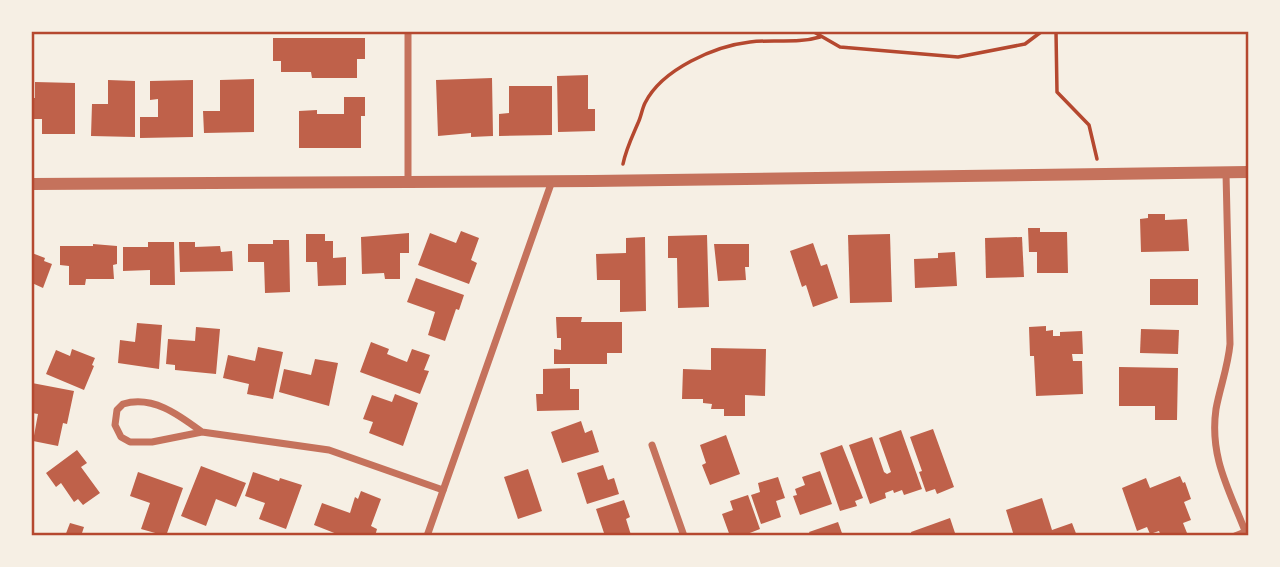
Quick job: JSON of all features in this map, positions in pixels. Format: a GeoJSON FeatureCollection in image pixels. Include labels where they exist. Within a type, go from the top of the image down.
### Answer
{"type":"FeatureCollection","features":[{"type":"Feature","properties":{"kind":"street"},"geometry":{"type":"LineString","coordinates":[[408,32],[408,181]]}},
{"type":"Feature","properties":{"kind":"street"},"geometry":{"type":"LineString","coordinates":[[32,184],[552,181],[1248,172]]}},
{"type":"Feature","properties":{"kind":"street"},"geometry":{"type":"LineString","coordinates":[[1226,173],[1230,344],[1214,434],[1217,460],[1246,534],[1235,536]]}},
{"type":"Feature","properties":{"kind":"street"},"geometry":{"type":"LineString","coordinates":[[427,536],[552,181]]}},
{"type":"Feature","properties":{"kind":"street"},"geometry":{"type":"LineString","coordinates":[[202,432],[166,408],[145,402],[123,404],[116,414],[116,431],[124,440],[130,442],[152,442],[202,432],[329,450],[443,490]]}},
{"type":"Feature","properties":{"kind":"street"},"geometry":{"type":"LineString","coordinates":[[652,445],[684,536]]}},
{"type":"Feature","properties":{"kind":"path"},"geometry":{"type":"LineString","coordinates":[[814,32],[840,47],[958,57],[1025,44],[1041,32]]}},
{"type":"Feature","properties":{"kind":"path"},"geometry":{"type":"LineString","coordinates":[[1056,32],[1057,92],[1090,125],[1100,174]]}},
{"type":"Feature","properties":{"kind":"path"},"geometry":{"type":"LineString","coordinates":[[620,180],[625,155],[646,101],[678,70],[712,51],[730,45],[770,40],[804,42],[820,37]]}},
{"type":"Feature","properties":{"kind":"building"},"geometry":{"type":"Polygon","coordinates":[[[273,38],[365,38],[365,59],[357,59],[357,78],[312,78],[311,72],[281,72],[281,61],[273,61],[273,38]]]}},
{"type":"Feature","properties":{"kind":"building"},"geometry":{"type":"Polygon","coordinates":[[[588,75],[588,109],[595,109],[595,131],[558,132],[557,76],[588,75]]]}},
{"type":"Feature","properties":{"kind":"building"},"geometry":{"type":"Polygon","coordinates":[[[492,78],[493,136],[471,137],[471,133],[438,136],[436,80],[492,78]]]}},
{"type":"Feature","properties":{"kind":"building"},"geometry":{"type":"Polygon","coordinates":[[[254,79],[254,132],[204,133],[203,111],[220,111],[220,80],[254,79]]]}},
{"type":"Feature","properties":{"kind":"building"},"geometry":{"type":"Polygon","coordinates":[[[108,80],[135,81],[135,137],[91,136],[92,104],[108,104],[108,80]]]}},
{"type":"Feature","properties":{"kind":"building"},"geometry":{"type":"Polygon","coordinates":[[[193,80],[193,137],[140,138],[140,117],[158,117],[158,99],[150,100],[150,81],[193,80]]]}},
{"type":"Feature","properties":{"kind":"building"},"geometry":{"type":"Polygon","coordinates":[[[35,82],[75,83],[75,134],[42,134],[42,119],[32,119],[35,82]]]}},
{"type":"Feature","properties":{"kind":"building"},"geometry":{"type":"Polygon","coordinates":[[[509,86],[552,86],[552,135],[499,136],[499,114],[509,113],[509,86]]]}},
{"type":"Feature","properties":{"kind":"building"},"geometry":{"type":"Polygon","coordinates":[[[344,97],[365,97],[365,116],[361,116],[361,148],[299,148],[299,111],[317,110],[317,114],[344,114],[344,97]]]}},
{"type":"Feature","properties":{"kind":"building"},"geometry":{"type":"Polygon","coordinates":[[[1148,214],[1165,214],[1165,220],[1187,219],[1189,251],[1141,252],[1140,219],[1148,218],[1148,214]]]}},
{"type":"Feature","properties":{"kind":"building"},"geometry":{"type":"Polygon","coordinates":[[[1028,228],[1040,228],[1040,232],[1067,232],[1068,273],[1037,273],[1037,252],[1029,252],[1028,228]]]}},
{"type":"Feature","properties":{"kind":"building"},"geometry":{"type":"Polygon","coordinates":[[[461,231],[479,238],[471,260],[477,263],[469,284],[418,265],[430,233],[456,243],[461,231]]]}},
{"type":"Feature","properties":{"kind":"building"},"geometry":{"type":"Polygon","coordinates":[[[409,233],[409,253],[400,253],[400,279],[385,279],[384,273],[362,274],[361,237],[409,233]]]}},
{"type":"Feature","properties":{"kind":"building"},"geometry":{"type":"Polygon","coordinates":[[[306,234],[325,234],[325,241],[333,241],[333,258],[346,257],[346,285],[318,286],[317,262],[306,262],[306,234]]]}},
{"type":"Feature","properties":{"kind":"building"},"geometry":{"type":"Polygon","coordinates":[[[890,234],[892,302],[850,303],[848,235],[890,234]]]}},
{"type":"Feature","properties":{"kind":"building"},"geometry":{"type":"Polygon","coordinates":[[[707,235],[709,307],[678,308],[677,258],[668,258],[668,236],[707,235]]]}},
{"type":"Feature","properties":{"kind":"building"},"geometry":{"type":"Polygon","coordinates":[[[645,237],[646,311],[620,312],[620,280],[597,280],[596,254],[626,253],[626,238],[645,237]]]}},
{"type":"Feature","properties":{"kind":"building"},"geometry":{"type":"Polygon","coordinates":[[[1022,237],[1024,277],[986,278],[985,238],[1022,237]]]}},
{"type":"Feature","properties":{"kind":"building"},"geometry":{"type":"Polygon","coordinates":[[[273,240],[289,240],[290,292],[265,293],[264,262],[248,262],[248,244],[273,244],[273,240]]]}},
{"type":"Feature","properties":{"kind":"building"},"geometry":{"type":"Polygon","coordinates":[[[148,242],[174,242],[175,285],[150,285],[150,270],[123,271],[123,247],[148,247],[148,242]]]}},
{"type":"Feature","properties":{"kind":"building"},"geometry":{"type":"Polygon","coordinates":[[[179,242],[195,242],[195,247],[220,246],[221,252],[232,251],[233,271],[180,272],[179,242]]]}},
{"type":"Feature","properties":{"kind":"building"},"geometry":{"type":"Polygon","coordinates":[[[813,243],[821,266],[827,264],[838,298],[813,307],[806,285],[802,287],[790,251],[813,243]]]}},
{"type":"Feature","properties":{"kind":"building"},"geometry":{"type":"Polygon","coordinates":[[[714,244],[749,244],[746,280],[718,281],[714,244]]]}},
{"type":"Feature","properties":{"kind":"building"},"geometry":{"type":"Polygon","coordinates":[[[60,246],[117,246],[117,264],[113,265],[114,279],[86,279],[85,285],[69,285],[69,266],[60,265],[60,246]]]}},
{"type":"Feature","properties":{"kind":"building"},"geometry":{"type":"Polygon","coordinates":[[[955,252],[957,286],[915,288],[914,259],[938,258],[938,253],[955,252]]]}},
{"type":"Feature","properties":{"kind":"building"},"geometry":{"type":"Polygon","coordinates":[[[32,253],[52,264],[43,288],[32,283],[32,253]]]}},
{"type":"Feature","properties":{"kind":"building"},"geometry":{"type":"Polygon","coordinates":[[[416,278],[464,295],[445,341],[428,335],[435,312],[407,302],[416,278]]]}},
{"type":"Feature","properties":{"kind":"building"},"geometry":{"type":"Polygon","coordinates":[[[1150,279],[1198,279],[1198,305],[1150,305],[1150,279]]]}},
{"type":"Feature","properties":{"kind":"building"},"geometry":{"type":"Polygon","coordinates":[[[556,317],[582,317],[581,322],[622,322],[622,353],[607,353],[607,364],[554,364],[554,349],[561,350],[561,338],[557,338],[556,317]]]}},
{"type":"Feature","properties":{"kind":"building"},"geometry":{"type":"Polygon","coordinates":[[[137,323],[162,325],[159,369],[118,363],[120,340],[135,342],[137,323]]]}},
{"type":"Feature","properties":{"kind":"building"},"geometry":{"type":"Polygon","coordinates":[[[1046,326],[1046,331],[1053,330],[1053,336],[1060,336],[1060,332],[1082,331],[1083,354],[1072,354],[1073,361],[1082,361],[1083,394],[1036,396],[1029,327],[1046,326]]]}},
{"type":"Feature","properties":{"kind":"building"},"geometry":{"type":"Polygon","coordinates":[[[196,327],[220,329],[216,374],[175,370],[175,365],[166,364],[168,339],[195,341],[196,327]]]}},
{"type":"Feature","properties":{"kind":"building"},"geometry":{"type":"Polygon","coordinates":[[[1141,329],[1179,330],[1178,354],[1140,353],[1141,329]]]}},
{"type":"Feature","properties":{"kind":"building"},"geometry":{"type":"Polygon","coordinates":[[[371,342],[389,349],[387,354],[407,362],[412,349],[430,355],[424,370],[429,371],[420,394],[360,372],[371,342]]]}},
{"type":"Feature","properties":{"kind":"building"},"geometry":{"type":"Polygon","coordinates":[[[258,347],[283,352],[273,399],[247,394],[249,384],[223,378],[228,355],[255,361],[258,347]]]}},
{"type":"Feature","properties":{"kind":"building"},"geometry":{"type":"Polygon","coordinates":[[[711,348],[766,349],[765,396],[745,395],[745,416],[724,416],[724,409],[711,409],[712,404],[703,403],[703,399],[682,399],[683,369],[711,370],[711,348]]]}},
{"type":"Feature","properties":{"kind":"building"},"geometry":{"type":"Polygon","coordinates":[[[72,349],[95,358],[84,390],[46,374],[56,350],[70,356],[72,349]]]}},
{"type":"Feature","properties":{"kind":"building"},"geometry":{"type":"Polygon","coordinates":[[[315,359],[338,363],[329,406],[279,392],[284,369],[311,375],[315,359]]]}},
{"type":"Feature","properties":{"kind":"building"},"geometry":{"type":"Polygon","coordinates":[[[1119,367],[1178,368],[1177,420],[1155,420],[1155,406],[1119,406],[1119,367]]]}},
{"type":"Feature","properties":{"kind":"building"},"geometry":{"type":"Polygon","coordinates":[[[570,368],[570,389],[579,389],[579,410],[537,411],[536,394],[543,394],[543,369],[570,368]]]}},
{"type":"Feature","properties":{"kind":"building"},"geometry":{"type":"Polygon","coordinates":[[[32,383],[74,391],[67,424],[63,423],[58,446],[33,441],[38,414],[32,413],[32,383]]]}},
{"type":"Feature","properties":{"kind":"building"},"geometry":{"type":"Polygon","coordinates":[[[395,394],[418,403],[403,446],[369,433],[373,422],[363,419],[372,395],[392,402],[395,394]]]}},
{"type":"Feature","properties":{"kind":"building"},"geometry":{"type":"Polygon","coordinates":[[[581,421],[585,433],[592,430],[599,452],[562,463],[551,432],[581,421]]]}},
{"type":"Feature","properties":{"kind":"building"},"geometry":{"type":"Polygon","coordinates":[[[933,429],[954,487],[937,494],[935,489],[926,492],[910,437],[933,429]]]}},
{"type":"Feature","properties":{"kind":"building"},"geometry":{"type":"Polygon","coordinates":[[[901,430],[922,489],[904,495],[902,490],[894,493],[893,490],[885,493],[886,498],[870,504],[849,445],[872,437],[887,474],[891,472],[879,438],[901,430]]]}},
{"type":"Feature","properties":{"kind":"building"},"geometry":{"type":"Polygon","coordinates":[[[726,435],[740,474],[710,485],[702,465],[706,463],[700,445],[726,435]]]}},
{"type":"Feature","properties":{"kind":"building"},"geometry":{"type":"Polygon","coordinates":[[[842,445],[863,498],[855,501],[857,506],[840,511],[820,453],[842,445]]]}},
{"type":"Feature","properties":{"kind":"building"},"geometry":{"type":"Polygon","coordinates":[[[77,450],[87,463],[81,467],[100,493],[83,505],[78,499],[74,502],[61,483],[56,487],[46,473],[77,450]]]}},
{"type":"Feature","properties":{"kind":"building"},"geometry":{"type":"Polygon","coordinates":[[[603,465],[608,480],[614,478],[619,494],[587,504],[577,473],[603,465]]]}},
{"type":"Feature","properties":{"kind":"building"},"geometry":{"type":"Polygon","coordinates":[[[201,466],[246,483],[236,507],[216,499],[206,526],[181,516],[201,466]]]}},
{"type":"Feature","properties":{"kind":"building"},"geometry":{"type":"Polygon","coordinates":[[[528,469],[542,511],[518,519],[504,477],[528,469]]]}},
{"type":"Feature","properties":{"kind":"building"},"geometry":{"type":"Polygon","coordinates":[[[820,471],[832,504],[800,515],[793,496],[797,495],[795,489],[805,485],[802,477],[820,471]]]}},
{"type":"Feature","properties":{"kind":"building"},"geometry":{"type":"Polygon","coordinates":[[[138,472],[183,488],[166,536],[141,529],[150,503],[130,496],[138,472]]]}},
{"type":"Feature","properties":{"kind":"building"},"geometry":{"type":"Polygon","coordinates":[[[253,472],[302,485],[286,529],[259,519],[265,503],[245,496],[253,472]]]}},
{"type":"Feature","properties":{"kind":"building"},"geometry":{"type":"Polygon","coordinates":[[[1180,476],[1191,499],[1184,502],[1191,520],[1183,523],[1187,533],[1161,536],[1159,531],[1150,534],[1147,527],[1137,531],[1122,488],[1146,478],[1150,488],[1180,476]]]}},
{"type":"Feature","properties":{"kind":"building"},"geometry":{"type":"Polygon","coordinates":[[[778,477],[785,498],[776,501],[781,517],[761,524],[751,495],[760,492],[758,483],[778,477]]]}},
{"type":"Feature","properties":{"kind":"building"},"geometry":{"type":"Polygon","coordinates":[[[361,491],[381,499],[371,526],[377,529],[375,536],[342,536],[314,525],[322,503],[350,513],[355,497],[358,499],[361,491]]]}},
{"type":"Feature","properties":{"kind":"building"},"geometry":{"type":"Polygon","coordinates":[[[748,495],[760,529],[742,536],[730,536],[722,514],[733,510],[730,501],[748,495]]]}},
{"type":"Feature","properties":{"kind":"building"},"geometry":{"type":"Polygon","coordinates":[[[1042,498],[1052,530],[1072,523],[1077,536],[1014,536],[1006,510],[1042,498]]]}},
{"type":"Feature","properties":{"kind":"building"},"geometry":{"type":"Polygon","coordinates":[[[624,500],[630,517],[626,519],[631,535],[605,536],[596,509],[624,500]]]}},
{"type":"Feature","properties":{"kind":"building"},"geometry":{"type":"Polygon","coordinates":[[[950,518],[956,536],[912,536],[911,532],[950,518]]]}},
{"type":"Feature","properties":{"kind":"building"},"geometry":{"type":"Polygon","coordinates":[[[838,522],[843,536],[811,536],[809,532],[838,522]]]}},
{"type":"Feature","properties":{"kind":"building"},"geometry":{"type":"Polygon","coordinates":[[[70,523],[84,527],[81,536],[65,536],[70,523]]]}}]}
